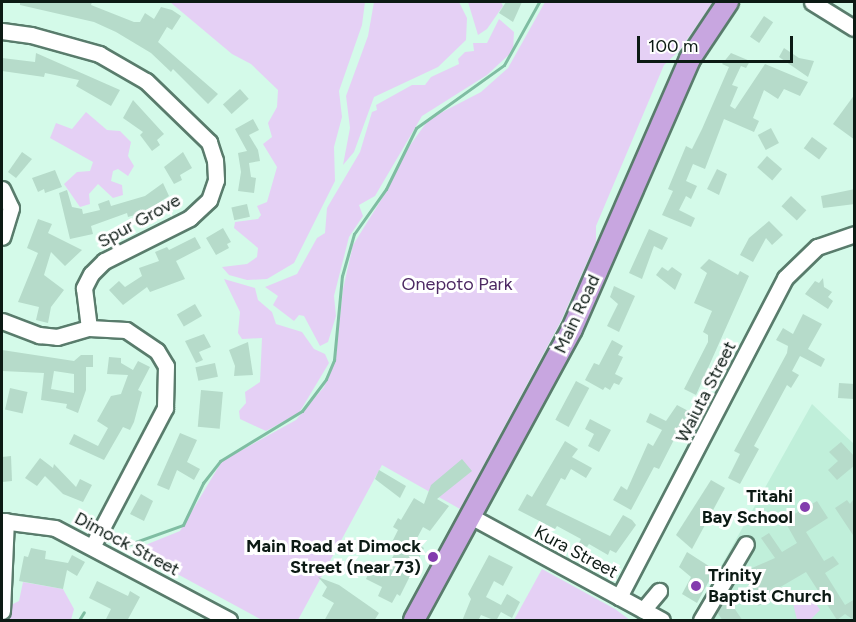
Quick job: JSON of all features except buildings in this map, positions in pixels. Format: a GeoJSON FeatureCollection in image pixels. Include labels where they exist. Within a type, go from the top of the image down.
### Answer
{"type":"FeatureCollection","features":[{"type":"Feature","properties":{"kind":"main road","name":"Main Road"},"geometry":{"type":"LineString","coordinates":[[414,621],[572,329],[690,59],[728,2]]}},
{"type":"Feature","properties":{"kind":"street"},"geometry":{"type":"LineString","coordinates":[[813,2],[855,28]]}},
{"type":"Feature","properties":{"kind":"street","name":"Spur Grove"},"geometry":{"type":"LineString","coordinates":[[2,31],[31,35],[99,54],[146,81],[209,141],[215,160],[216,180],[209,200],[190,218],[104,261],[91,274],[84,288],[89,328]]}},
{"type":"Feature","properties":{"kind":"street"},"geometry":{"type":"LineString","coordinates":[[2,189],[11,208],[2,237]]}},
{"type":"Feature","properties":{"kind":"street","name":"Waiuta Street"},"geometry":{"type":"LineString","coordinates":[[619,597],[725,399],[785,278],[817,247],[855,234]]}},
{"type":"Feature","properties":{"kind":"street"},"geometry":{"type":"LineString","coordinates":[[2,321],[39,335],[57,337],[89,328],[114,328],[140,336],[157,351],[166,366],[168,394],[165,408],[93,545]]}},
{"type":"Feature","properties":{"kind":"street","name":"Kura Street"},"geometry":{"type":"LineString","coordinates":[[472,517],[662,621]]}},
{"type":"Feature","properties":{"kind":"street"},"geometry":{"type":"LineString","coordinates":[[2,610],[4,521]]}},
{"type":"Feature","properties":{"kind":"street","name":"Dimock Street"},"geometry":{"type":"LineString","coordinates":[[4,521],[55,528],[93,545],[224,619]]}},
{"type":"Feature","properties":{"kind":"street"},"geometry":{"type":"LineString","coordinates":[[701,621],[746,544]]}},
{"type":"Feature","properties":{"kind":"street"},"geometry":{"type":"LineString","coordinates":[[643,610],[659,591]]}},
{"type":"Feature","properties":{"kind":"shaded area","name":"Titahi Bay School"},"geometry":{"type":"Polygon","coordinates":[[[812,404],[854,444],[854,620],[699,620],[693,616],[812,404]]]}},
{"type":"Feature","properties":{"kind":"green space"},"geometry":{"type":"Polygon","coordinates":[[[170,2],[365,2],[362,25],[339,91],[342,117],[334,147],[335,181],[294,263],[267,279],[247,280],[229,275],[222,267],[247,264],[257,257],[258,248],[234,228],[235,222],[258,219],[261,215],[257,206],[267,202],[277,167],[263,144],[272,137],[268,123],[277,107],[278,90],[251,64],[232,54],[170,2]]]}},
{"type":"Feature","properties":{"kind":"green space"},"geometry":{"type":"Polygon","coordinates":[[[374,2],[459,2],[467,18],[466,40],[438,67],[374,97],[354,152],[343,165],[350,128],[346,96],[368,36],[374,2]]]}},
{"type":"Feature","properties":{"kind":"green space"},"geometry":{"type":"Polygon","coordinates":[[[468,2],[501,2],[503,6],[487,29],[478,35],[468,2]]]}},
{"type":"Feature","properties":{"kind":"green space","name":"Onepoto Park"},"geometry":{"type":"Polygon","coordinates":[[[545,2],[713,2],[679,51],[664,65],[596,226],[596,242],[561,321],[460,509],[382,465],[298,620],[262,620],[133,550],[180,531],[222,461],[296,420],[324,387],[336,354],[343,289],[353,245],[386,192],[403,155],[429,119],[481,92],[508,68],[545,2]]]}},
{"type":"Feature","properties":{"kind":"green space"},"geometry":{"type":"Polygon","coordinates":[[[499,19],[514,32],[513,51],[487,75],[422,116],[375,196],[359,205],[363,216],[349,237],[334,296],[336,316],[328,342],[320,346],[304,316],[299,315],[294,321],[273,305],[278,296],[265,287],[297,274],[317,238],[325,233],[327,208],[360,152],[372,112],[377,110],[376,105],[412,85],[425,85],[431,77],[459,64],[458,59],[465,52],[474,51],[473,43],[487,43],[499,19]]]}},
{"type":"Feature","properties":{"kind":"green space"},"geometry":{"type":"Polygon","coordinates":[[[86,112],[107,130],[120,131],[131,142],[128,156],[134,166],[128,176],[118,169],[113,171],[111,181],[122,185],[123,195],[113,198],[98,184],[89,194],[90,204],[80,207],[64,184],[77,172],[90,171],[93,162],[50,138],[56,123],[72,129],[86,112]]]}},
{"type":"Feature","properties":{"kind":"green space"},"geometry":{"type":"Polygon","coordinates":[[[224,279],[255,288],[258,300],[272,312],[276,324],[302,332],[314,349],[325,354],[329,363],[299,413],[266,431],[240,419],[239,411],[246,403],[245,392],[260,382],[262,338],[242,339],[238,333],[240,312],[224,279]]]}},
{"type":"Feature","properties":{"kind":"green space"},"geometry":{"type":"Polygon","coordinates":[[[542,569],[615,609],[630,620],[514,620],[542,569]]]}},
{"type":"Feature","properties":{"kind":"green space"},"geometry":{"type":"Polygon","coordinates":[[[23,582],[63,589],[74,609],[71,620],[7,620],[11,605],[19,601],[23,582]]]}},
{"type":"Feature","properties":{"kind":"green space"},"geometry":{"type":"Polygon","coordinates":[[[799,595],[813,599],[820,610],[810,620],[797,620],[793,603],[799,595]]]}},
{"type":"Feature","properties":{"kind":"waterway"},"geometry":{"type":"LineString","coordinates":[[127,545],[183,525],[203,483],[220,461],[302,411],[326,379],[334,360],[342,276],[354,234],[386,189],[416,128],[504,65],[539,2]]}},
{"type":"Feature","properties":{"kind":"waterway"},"geometry":{"type":"LineString","coordinates":[[79,620],[84,612]]}},
{"type":"Feature","properties":{"kind":"place","name":"Titahi Bay School"},"geometry":{"type":"Point","coordinates":[805,507]}},
{"type":"Feature","properties":{"kind":"place","name":"Main Road at Dimock Street (near 73)"},"geometry":{"type":"Point","coordinates":[433,557]}},
{"type":"Feature","properties":{"kind":"place","name":"Trinity Baptist Church"},"geometry":{"type":"Point","coordinates":[696,586]}}]}
